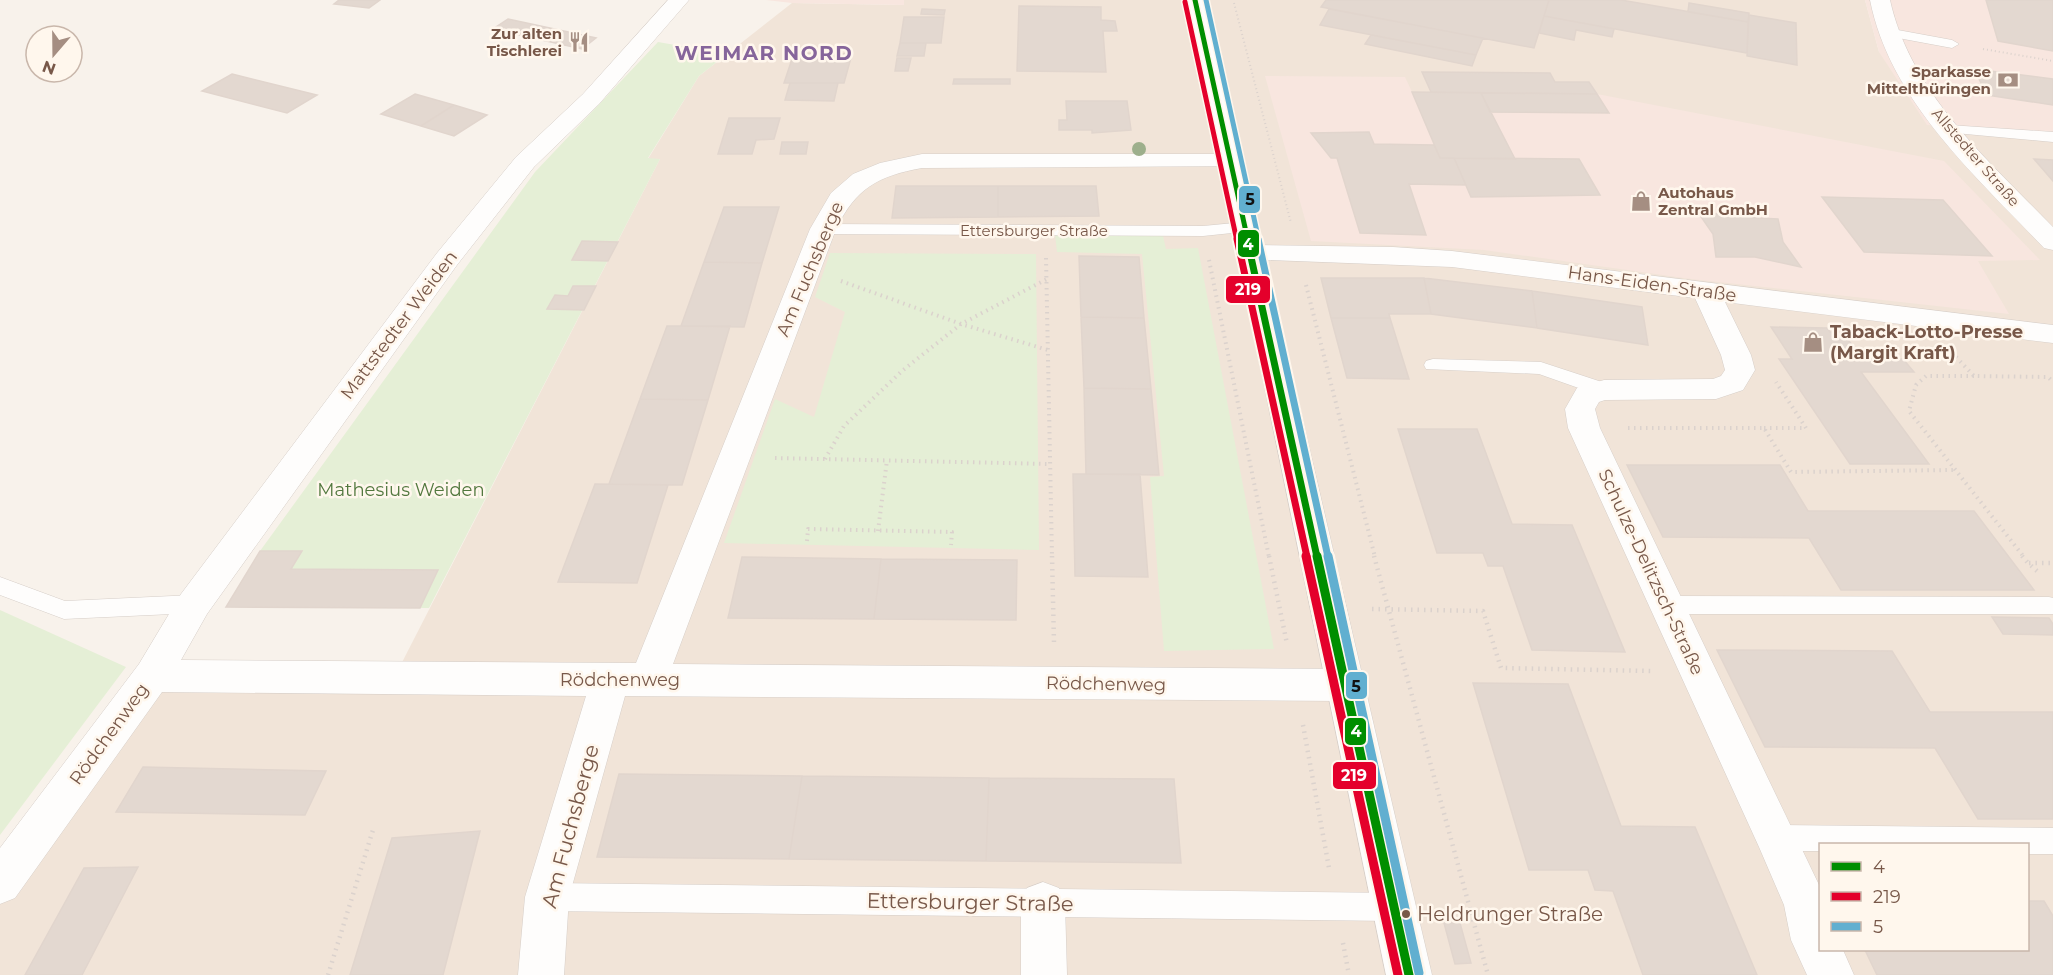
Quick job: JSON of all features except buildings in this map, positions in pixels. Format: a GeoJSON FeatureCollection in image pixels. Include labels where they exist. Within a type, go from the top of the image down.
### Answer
{"type":"FeatureCollection","features":[{"type":"Feature","properties":{"kind":"street","name":"Mattstedter Weiden"},"geometry":{"type":"LineString","coordinates":[[152,676],[194,604],[447,259],[525,162],[591,99],[645,35],[679,0]]}},
{"type":"Feature","properties":{"kind":"street"},"geometry":{"type":"LineString","coordinates":[[1195,0],[1409,975]]}},
{"type":"Feature","properties":{"kind":"street","name":"Allstedter Straße"},"geometry":{"type":"LineString","coordinates":[[1880,0],[1887,32],[1906,72],[1949,129],[2053,242]]}},
{"type":"Feature","properties":{"kind":"street","name":"Am Fuchsberge"},"geometry":{"type":"LineString","coordinates":[[541,975],[547,897],[629,680],[733,457],[823,228],[832,208],[844,192],[862,178],[891,166],[922,161],[1230,161]]}},
{"type":"Feature","properties":{"kind":"street","name":"Hans-Eiden-Straße"},"geometry":{"type":"LineString","coordinates":[[1248,240],[1298,252],[1452,260],[1923,320],[2053,334]]}},
{"type":"Feature","properties":{"kind":"street"},"geometry":{"type":"LineString","coordinates":[[1604,390],[1716,389],[1732,383],[1740,370],[1736,355],[1706,292]]}},
{"type":"Feature","properties":{"kind":"street","name":"Schulze-Delitzsch-Straße"},"geometry":{"type":"LineString","coordinates":[[1604,390],[1588,395],[1580,409],[1584,428],[1777,838],[1806,905],[1814,940],[1819,950]]}},
{"type":"Feature","properties":{"kind":"street","name":"Rödchenweg"},"geometry":{"type":"LineString","coordinates":[[0,883],[152,676],[1345,686]]}},
{"type":"Feature","properties":{"kind":"street"},"geometry":{"type":"LineString","coordinates":[[1043,904],[1044,975]]}},
{"type":"Feature","properties":{"kind":"street","name":"Schulze-Delitzsch-Straße"},"geometry":{"type":"LineString","coordinates":[[1819,951],[1831,975]]}},
{"type":"Feature","properties":{"kind":"lane"},"geometry":{"type":"LineString","coordinates":[[1887,32],[1952,44]]}},
{"type":"Feature","properties":{"kind":"lane"},"geometry":{"type":"LineString","coordinates":[[1949,129],[2053,137]]}},
{"type":"Feature","properties":{"kind":"lane","name":"Ettersburger Straße"},"geometry":{"type":"LineString","coordinates":[[823,228],[1203,231],[1248,240]]}},
{"type":"Feature","properties":{"kind":"lane"},"geometry":{"type":"LineString","coordinates":[[1433,365],[1540,368],[1604,390]]}},
{"type":"Feature","properties":{"kind":"lane"},"geometry":{"type":"LineString","coordinates":[[0,586],[64,609],[194,604]]}},
{"type":"Feature","properties":{"kind":"lane"},"geometry":{"type":"LineString","coordinates":[[1666,605],[2049,606]]}},
{"type":"Feature","properties":{"kind":"lane"},"geometry":{"type":"LineString","coordinates":[[1777,838],[2053,841]]}},
{"type":"Feature","properties":{"kind":"lane","name":"Ettersburger Straße"},"geometry":{"type":"LineString","coordinates":[[547,897],[1393,907]]}},
{"type":"Feature","properties":{"kind":"path"},"geometry":{"type":"LineString","coordinates":[[1233,0],[1388,610],[1488,975]]}},
{"type":"Feature","properties":{"kind":"path"},"geometry":{"type":"LineString","coordinates":[[1952,44],[2053,61]]}},
{"type":"Feature","properties":{"kind":"path"},"geometry":{"type":"LineString","coordinates":[[1046,230],[1055,683]]}},
{"type":"Feature","properties":{"kind":"path"},"geometry":{"type":"LineString","coordinates":[[807,269],[961,324],[1048,350]]}},
{"type":"Feature","properties":{"kind":"path"},"geometry":{"type":"LineString","coordinates":[[825,459],[844,426],[902,371],[961,324],[1047,279]]}},
{"type":"Feature","properties":{"kind":"path"},"geometry":{"type":"LineString","coordinates":[[1923,320],[1974,375]]}},
{"type":"Feature","properties":{"kind":"path"},"geometry":{"type":"LineString","coordinates":[[1584,428],[1806,428],[1758,354],[1736,355]]}},
{"type":"Feature","properties":{"kind":"path"},"geometry":{"type":"LineString","coordinates":[[2028,563],[1909,411],[1916,385],[1926,376],[2049,377],[2053,381]]}},
{"type":"Feature","properties":{"kind":"path"},"geometry":{"type":"LineString","coordinates":[[1764,428],[1791,472],[1953,470]]}},
{"type":"Feature","properties":{"kind":"path"},"geometry":{"type":"LineString","coordinates":[[733,457],[1050,464]]}},
{"type":"Feature","properties":{"kind":"path"},"geometry":{"type":"LineString","coordinates":[[878,531],[887,460]]}},
{"type":"Feature","properties":{"kind":"path"},"geometry":{"type":"LineString","coordinates":[[807,541],[808,529],[952,532],[951,545]]}},
{"type":"Feature","properties":{"kind":"path"},"geometry":{"type":"LineString","coordinates":[[1328,609],[1483,611],[1501,668],[1698,672]]}},
{"type":"Feature","properties":{"kind":"path"},"geometry":{"type":"LineString","coordinates":[[1296,686],[1349,975]]}},
{"type":"Feature","properties":{"kind":"path"},"geometry":{"type":"LineString","coordinates":[[328,975],[373,830]]}},
{"type":"Feature","properties":{"kind":"shaded area"},"geometry":{"type":"Polygon","coordinates":[[[766,0],[904,0],[904,5],[792,3],[766,0]]]}},
{"type":"Feature","properties":{"kind":"shaded area","name":"WEIMAR NORD"},"geometry":{"type":"Polygon","coordinates":[[[904,0],[1865,0],[1879,52],[2053,135],[2053,975],[0,975],[0,872],[152,676],[394,678],[660,159],[648,159],[699,76],[792,3],[903,5],[904,0]]]}},
{"type":"Feature","properties":{"kind":"shaded area"},"geometry":{"type":"Polygon","coordinates":[[[1865,0],[2053,0],[2053,135],[1927,125],[1879,52],[1865,0]]]}},
{"type":"Feature","properties":{"kind":"shaded area","name":"Autohaus Zentral GmbH"},"geometry":{"type":"Polygon","coordinates":[[[1265,76],[1405,77],[1412,92],[1597,94],[1944,161],[2040,260],[1978,261],[2009,314],[1691,279],[1484,250],[1311,241],[1265,76]]]}},
{"type":"Feature","properties":{"kind":"green space","name":"Mathesius Weiden"},"geometry":{"type":"Polygon","coordinates":[[[658,42],[727,54],[699,76],[648,158],[660,159],[429,608],[420,608],[437,571],[291,569],[301,551],[260,551],[535,172],[658,42]]]}},
{"type":"Feature","properties":{"kind":"green space"},"geometry":{"type":"Polygon","coordinates":[[[1055,235],[1163,236],[1166,249],[1198,248],[1274,649],[1164,651],[1150,477],[1164,476],[1142,254],[1057,252],[1055,235]]]}},
{"type":"Feature","properties":{"kind":"green space"},"geometry":{"type":"Polygon","coordinates":[[[830,253],[1036,254],[1039,550],[724,543],[775,399],[814,417],[845,312],[815,297],[830,253]]]}},
{"type":"Feature","properties":{"kind":"green space"},"geometry":{"type":"Polygon","coordinates":[[[0,610],[126,667],[0,835],[0,610]]]}},
{"type":"Feature","properties":{"kind":"transit line","name":"4"},"geometry":{"type":"LineString","coordinates":[[1195,0],[1409,975]]}},
{"type":"Feature","properties":{"kind":"transit line","name":"5"},"geometry":{"type":"LineString","coordinates":[[1206,0],[1419,973]]}},
{"type":"Feature","properties":{"kind":"transit line","name":"219"},"geometry":{"type":"LineString","coordinates":[[1185,2],[1398,975]]}},
{"type":"Feature","properties":{"kind":"place","name":"Zur alten Tischlerei"},"geometry":{"type":"Point","coordinates":[579,42]}},
{"type":"Feature","properties":{"kind":"place","name":"Sparkasse Mittelthüringen"},"geometry":{"type":"Point","coordinates":[2008,80]}},
{"type":"Feature","properties":{"kind":"place","name":"Autohaus Zentral GmbH"},"geometry":{"type":"Point","coordinates":[1641,201]}},
{"type":"Feature","properties":{"kind":"place","name":"Taback-Lotto-Presse (Margit Kraft)"},"geometry":{"type":"Point","coordinates":[1813,342]}},
{"type":"Feature","properties":{"kind":"place","name":"Heldrunger Straße"},"geometry":{"type":"Point","coordinates":[1406,914]}},
{"type":"Feature","properties":{"kind":"district","name":"WEIMAR NORD"},"geometry":{"type":"Point","coordinates":[764,53]}}]}
